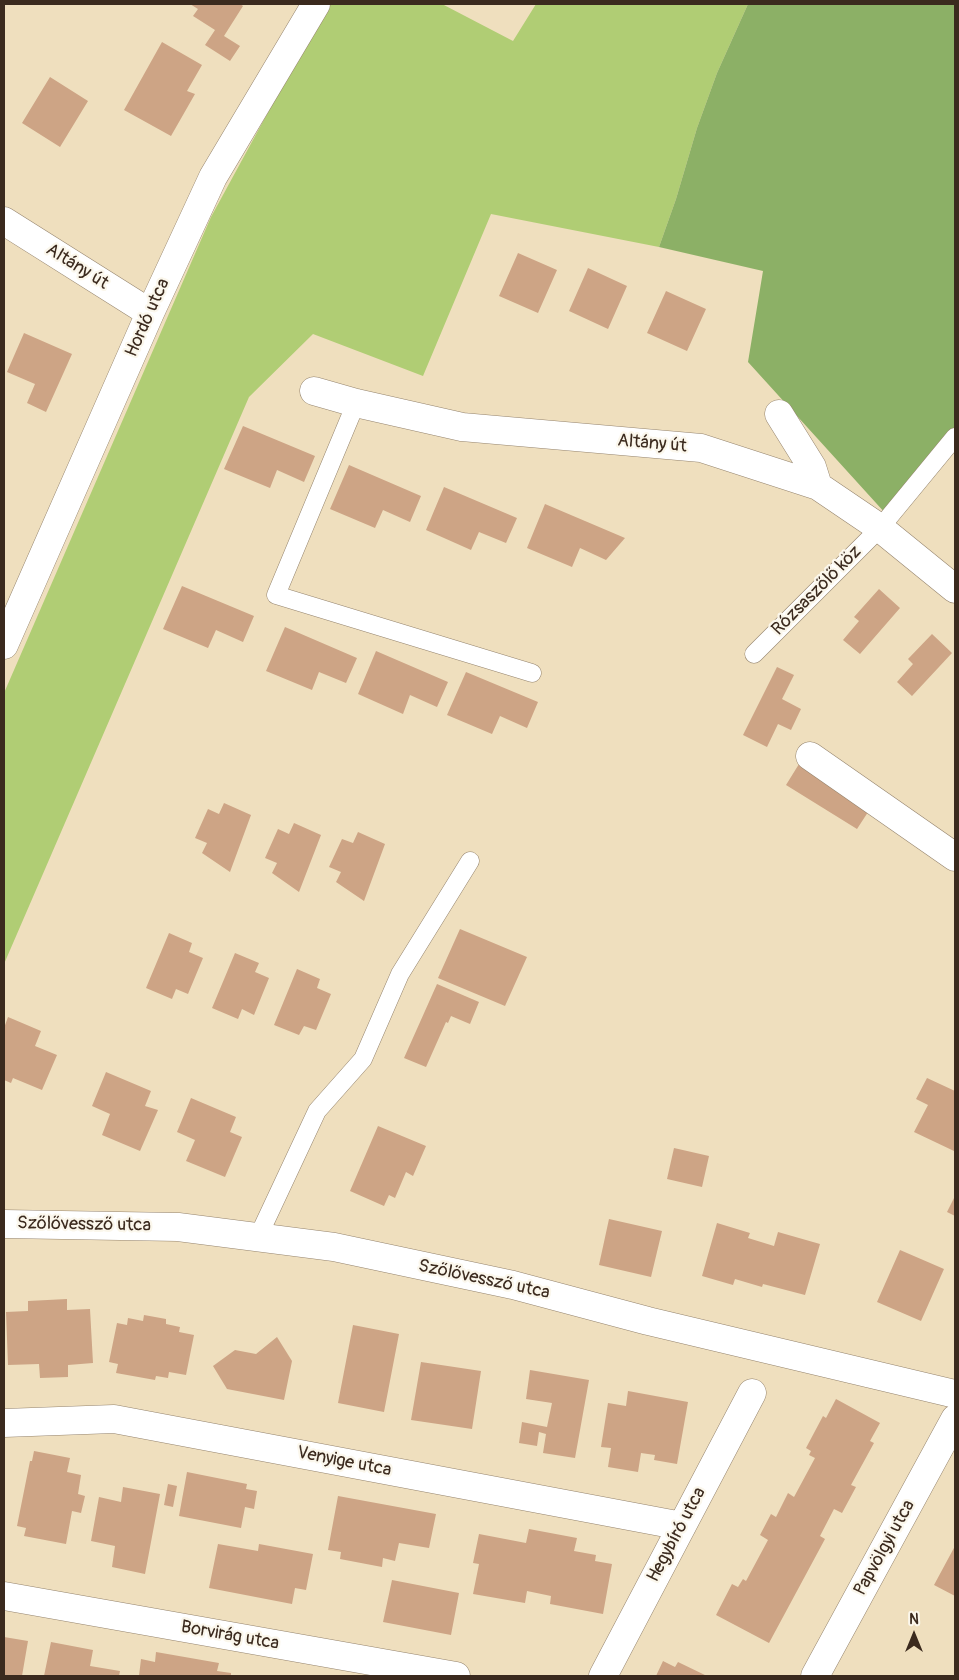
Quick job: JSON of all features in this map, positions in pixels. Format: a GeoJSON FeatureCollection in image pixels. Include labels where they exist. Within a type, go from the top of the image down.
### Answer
{"type":"FeatureCollection","features":[{"type":"Feature","properties":{"kind":"street","name":"Hordó utca"},"geometry":{"type":"LineString","coordinates":[[4,645],[150,313],[214,177],[316,4]]}},
{"type":"Feature","properties":{"kind":"street","name":"Altány út"},"geometry":{"type":"LineString","coordinates":[[4,221],[150,313]]}},
{"type":"Feature","properties":{"kind":"street","name":"Altány út"},"geometry":{"type":"LineString","coordinates":[[314,391],[356,403],[462,427],[701,448],[818,486],[880,528],[955,589]]}},
{"type":"Feature","properties":{"kind":"street"},"geometry":{"type":"LineString","coordinates":[[780,414],[812,467],[818,486]]}},
{"type":"Feature","properties":{"kind":"street"},"geometry":{"type":"LineString","coordinates":[[810,756],[955,857]]}},
{"type":"Feature","properties":{"kind":"street","name":"Szőlővessző utca"},"geometry":{"type":"LineString","coordinates":[[4,1224],[178,1227],[334,1247],[513,1285],[648,1321],[955,1394]]}},
{"type":"Feature","properties":{"kind":"street","name":"Hegybíró utca"},"geometry":{"type":"LineString","coordinates":[[603,1676],[752,1393]]}},
{"type":"Feature","properties":{"kind":"street","name":"Venyige utca"},"geometry":{"type":"LineString","coordinates":[[4,1422],[114,1419],[682,1526]]}},
{"type":"Feature","properties":{"kind":"street","name":"Papvölgyi utca"},"geometry":{"type":"LineString","coordinates":[[815,1676],[955,1419]]}},
{"type":"Feature","properties":{"kind":"street","name":"Borvirág utca"},"geometry":{"type":"LineString","coordinates":[[4,1596],[456,1676]]}},
{"type":"Feature","properties":{"kind":"lane"},"geometry":{"type":"LineString","coordinates":[[356,403],[276,595],[532,672]]}},
{"type":"Feature","properties":{"kind":"lane","name":"Rózsaszőlő köz"},"geometry":{"type":"LineString","coordinates":[[754,654],[880,528],[955,437]]}},
{"type":"Feature","properties":{"kind":"lane"},"geometry":{"type":"LineString","coordinates":[[258,1237],[317,1111],[363,1059],[400,974],[470,861]]}},
{"type":"Feature","properties":{"kind":"green space"},"geometry":{"type":"Polygon","coordinates":[[[327,4],[442,4],[513,41],[536,4],[748,4],[717,73],[697,128],[676,199],[659,247],[491,214],[423,376],[313,334],[249,397],[4,964],[4,693],[211,217],[327,4]]]}},
{"type":"Feature","properties":{"kind":"green space"},"geometry":{"type":"Polygon","coordinates":[[[748,4],[955,4],[955,440],[886,514],[748,362],[763,271],[659,247],[676,199],[697,128],[717,73],[748,4]]]}},
{"type":"Feature","properties":{"kind":"building"},"geometry":{"type":"Polygon","coordinates":[[[190,4],[240,4],[243,6],[224,36],[240,46],[230,61],[205,45],[215,30],[193,16],[198,9],[190,4]]]}},
{"type":"Feature","properties":{"kind":"building"},"geometry":{"type":"Polygon","coordinates":[[[162,42],[202,65],[187,91],[195,94],[171,136],[124,110],[162,42]]]}},
{"type":"Feature","properties":{"kind":"building"},"geometry":{"type":"Polygon","coordinates":[[[50,77],[88,101],[60,147],[22,123],[50,77]]]}},
{"type":"Feature","properties":{"kind":"building"},"geometry":{"type":"Polygon","coordinates":[[[518,253],[557,270],[538,313],[499,296],[518,253]]]}},
{"type":"Feature","properties":{"kind":"building"},"geometry":{"type":"Polygon","coordinates":[[[588,268],[627,286],[608,329],[569,311],[588,268]]]}},
{"type":"Feature","properties":{"kind":"building"},"geometry":{"type":"Polygon","coordinates":[[[666,291],[706,309],[687,351],[647,333],[666,291]]]}},
{"type":"Feature","properties":{"kind":"building"},"geometry":{"type":"Polygon","coordinates":[[[24,333],[72,354],[46,412],[27,403],[35,384],[7,372],[24,333]]]}},
{"type":"Feature","properties":{"kind":"building"},"geometry":{"type":"Polygon","coordinates":[[[243,426],[315,456],[304,482],[277,470],[270,488],[224,469],[243,426]]]}},
{"type":"Feature","properties":{"kind":"building"},"geometry":{"type":"Polygon","coordinates":[[[349,465],[421,496],[410,522],[383,510],[375,528],[330,509],[349,465]]]}},
{"type":"Feature","properties":{"kind":"building"},"geometry":{"type":"Polygon","coordinates":[[[444,487],[517,518],[506,543],[479,532],[471,550],[426,530],[444,487]]]}},
{"type":"Feature","properties":{"kind":"building"},"geometry":{"type":"Polygon","coordinates":[[[545,504],[625,538],[606,560],[580,548],[572,567],[527,548],[545,504]]]}},
{"type":"Feature","properties":{"kind":"building"},"geometry":{"type":"Polygon","coordinates":[[[182,586],[254,616],[243,642],[216,630],[208,648],[163,629],[182,586]]]}},
{"type":"Feature","properties":{"kind":"building"},"geometry":{"type":"Polygon","coordinates":[[[879,589],[900,608],[860,654],[843,640],[859,621],[854,617],[879,589]]]}},
{"type":"Feature","properties":{"kind":"building"},"geometry":{"type":"Polygon","coordinates":[[[285,627],[357,658],[346,683],[319,672],[312,690],[266,671],[285,627]]]}},
{"type":"Feature","properties":{"kind":"building"},"geometry":{"type":"Polygon","coordinates":[[[932,634],[952,653],[912,696],[897,682],[913,664],[908,659],[932,634]]]}},
{"type":"Feature","properties":{"kind":"building"},"geometry":{"type":"Polygon","coordinates":[[[376,651],[448,682],[437,707],[410,695],[403,714],[358,694],[376,651]]]}},
{"type":"Feature","properties":{"kind":"building"},"geometry":{"type":"Polygon","coordinates":[[[777,667],[794,675],[782,699],[801,709],[791,730],[778,724],[767,747],[743,735],[777,667]]]}},
{"type":"Feature","properties":{"kind":"building"},"geometry":{"type":"Polygon","coordinates":[[[466,672],[538,702],[527,728],[500,716],[492,734],[447,715],[466,672]]]}},
{"type":"Feature","properties":{"kind":"building"},"geometry":{"type":"Polygon","coordinates":[[[799,764],[870,809],[857,829],[786,785],[799,764]]]}},
{"type":"Feature","properties":{"kind":"building"},"geometry":{"type":"Polygon","coordinates":[[[224,803],[251,815],[230,872],[202,853],[207,843],[195,838],[208,809],[219,814],[224,803]]]}},
{"type":"Feature","properties":{"kind":"building"},"geometry":{"type":"Polygon","coordinates":[[[294,823],[321,835],[299,892],[272,873],[277,863],[265,858],[278,829],[289,834],[294,823]]]}},
{"type":"Feature","properties":{"kind":"building"},"geometry":{"type":"Polygon","coordinates":[[[358,832],[385,844],[364,901],[336,882],[341,872],[329,867],[342,839],[353,843],[358,832]]]}},
{"type":"Feature","properties":{"kind":"building"},"geometry":{"type":"Polygon","coordinates":[[[460,929],[527,957],[505,1006],[438,978],[460,929]]]}},
{"type":"Feature","properties":{"kind":"building"},"geometry":{"type":"Polygon","coordinates":[[[169,933],[192,943],[189,952],[203,958],[188,994],[176,989],[172,999],[146,988],[169,933]]]}},
{"type":"Feature","properties":{"kind":"building"},"geometry":{"type":"Polygon","coordinates":[[[235,953],[259,963],[255,972],[269,978],[254,1015],[242,1009],[238,1019],[212,1008],[235,953]]]}},
{"type":"Feature","properties":{"kind":"building"},"geometry":{"type":"Polygon","coordinates":[[[297,969],[320,979],[317,988],[331,994],[316,1030],[304,1026],[299,1035],[274,1025],[297,969]]]}},
{"type":"Feature","properties":{"kind":"building"},"geometry":{"type":"Polygon","coordinates":[[[437,984],[479,1002],[470,1024],[451,1016],[448,1023],[446,1022],[426,1067],[404,1058],[437,984]]]}},
{"type":"Feature","properties":{"kind":"building"},"geometry":{"type":"Polygon","coordinates":[[[8,1017],[41,1031],[35,1046],[57,1055],[42,1090],[13,1078],[11,1083],[4,1080],[4,1028],[8,1017]]]}},
{"type":"Feature","properties":{"kind":"building"},"geometry":{"type":"Polygon","coordinates":[[[106,1072],[151,1091],[145,1106],[158,1110],[140,1151],[102,1135],[110,1114],[92,1106],[106,1072]]]}},
{"type":"Feature","properties":{"kind":"building"},"geometry":{"type":"Polygon","coordinates":[[[927,1078],[955,1091],[954,1151],[914,1132],[928,1105],[916,1099],[927,1078]]]}},
{"type":"Feature","properties":{"kind":"building"},"geometry":{"type":"Polygon","coordinates":[[[191,1098],[236,1117],[230,1132],[242,1137],[225,1177],[186,1161],[195,1140],[177,1132],[191,1098]]]}},
{"type":"Feature","properties":{"kind":"building"},"geometry":{"type":"Polygon","coordinates":[[[378,1126],[426,1146],[413,1176],[406,1172],[395,1198],[389,1195],[384,1206],[350,1191],[378,1126]]]}},
{"type":"Feature","properties":{"kind":"building"},"geometry":{"type":"Polygon","coordinates":[[[674,1148],[709,1156],[702,1187],[667,1179],[674,1148]]]}},
{"type":"Feature","properties":{"kind":"building"},"geometry":{"type":"Polygon","coordinates":[[[955,1196],[955,1216],[947,1212],[955,1196]]]}},
{"type":"Feature","properties":{"kind":"building"},"geometry":{"type":"Polygon","coordinates":[[[609,1219],[662,1231],[651,1277],[599,1265],[609,1219]]]}},
{"type":"Feature","properties":{"kind":"building"},"geometry":{"type":"Polygon","coordinates":[[[717,1223],[750,1233],[748,1238],[774,1246],[778,1232],[820,1244],[805,1295],[763,1284],[762,1287],[735,1279],[733,1285],[702,1276],[717,1223]]]}},
{"type":"Feature","properties":{"kind":"building"},"geometry":{"type":"Polygon","coordinates":[[[900,1250],[944,1269],[921,1321],[877,1302],[900,1250]]]}},
{"type":"Feature","properties":{"kind":"building"},"geometry":{"type":"Polygon","coordinates":[[[67,1299],[67,1310],[90,1309],[93,1363],[68,1365],[68,1377],[40,1378],[39,1364],[8,1365],[6,1312],[28,1311],[28,1301],[67,1299]]]}},
{"type":"Feature","properties":{"kind":"building"},"geometry":{"type":"Polygon","coordinates":[[[144,1315],[166,1319],[166,1324],[180,1327],[179,1332],[194,1335],[186,1375],[169,1372],[168,1378],[156,1376],[155,1380],[116,1373],[118,1364],[109,1362],[117,1323],[127,1325],[128,1318],[143,1321],[144,1315]]]}},
{"type":"Feature","properties":{"kind":"building"},"geometry":{"type":"Polygon","coordinates":[[[353,1325],[399,1334],[384,1412],[338,1403],[353,1325]]]}},
{"type":"Feature","properties":{"kind":"building"},"geometry":{"type":"Polygon","coordinates":[[[277,1337],[292,1361],[284,1400],[227,1389],[213,1366],[235,1350],[256,1354],[277,1337]]]}},
{"type":"Feature","properties":{"kind":"building"},"geometry":{"type":"Polygon","coordinates":[[[421,1362],[481,1371],[472,1429],[411,1420],[421,1362]]]}},
{"type":"Feature","properties":{"kind":"building"},"geometry":{"type":"Polygon","coordinates":[[[530,1370],[589,1380],[575,1458],[543,1453],[546,1434],[539,1432],[537,1446],[519,1443],[522,1422],[547,1427],[552,1403],[526,1399],[530,1370]]]}},
{"type":"Feature","properties":{"kind":"building"},"geometry":{"type":"Polygon","coordinates":[[[628,1391],[688,1402],[677,1464],[654,1460],[655,1455],[641,1453],[638,1472],[608,1467],[611,1448],[601,1447],[608,1403],[626,1406],[628,1391]]]}},
{"type":"Feature","properties":{"kind":"building"},"geometry":{"type":"Polygon","coordinates":[[[836,1399],[880,1423],[870,1441],[874,1443],[851,1485],[856,1487],[842,1513],[834,1509],[820,1536],[825,1539],[769,1643],[716,1615],[732,1584],[738,1587],[743,1579],[746,1581],[768,1540],[760,1535],[771,1514],[776,1517],[788,1493],[794,1497],[815,1458],[809,1455],[811,1451],[806,1448],[823,1416],[826,1418],[836,1399]]]}},
{"type":"Feature","properties":{"kind":"building"},"geometry":{"type":"Polygon","coordinates":[[[34,1451],[70,1458],[67,1472],[81,1475],[78,1494],[85,1496],[81,1513],[72,1511],[66,1544],[24,1536],[26,1528],[17,1526],[30,1461],[32,1461],[34,1451]]]}},
{"type":"Feature","properties":{"kind":"building"},"geometry":{"type":"Polygon","coordinates":[[[187,1472],[247,1484],[246,1489],[257,1491],[254,1509],[245,1507],[241,1528],[179,1516],[187,1472]]]}},
{"type":"Feature","properties":{"kind":"building"},"geometry":{"type":"Polygon","coordinates":[[[168,1484],[177,1486],[173,1507],[164,1505],[168,1484]]]}},
{"type":"Feature","properties":{"kind":"building"},"geometry":{"type":"Polygon","coordinates":[[[123,1487],[160,1494],[145,1574],[112,1567],[115,1546],[91,1541],[99,1497],[121,1502],[123,1487]]]}},
{"type":"Feature","properties":{"kind":"building"},"geometry":{"type":"Polygon","coordinates":[[[338,1496],[436,1514],[429,1548],[399,1543],[395,1561],[383,1558],[382,1567],[340,1559],[341,1552],[328,1550],[338,1496]]]}},
{"type":"Feature","properties":{"kind":"building"},"geometry":{"type":"Polygon","coordinates":[[[529,1529],[577,1538],[574,1551],[596,1555],[595,1561],[612,1564],[603,1614],[550,1604],[551,1596],[527,1591],[525,1603],[473,1594],[479,1564],[473,1563],[479,1534],[526,1543],[529,1529]]]}},
{"type":"Feature","properties":{"kind":"building"},"geometry":{"type":"Polygon","coordinates":[[[218,1544],[258,1551],[259,1544],[313,1554],[306,1590],[295,1588],[292,1604],[209,1588],[218,1544]]]}},
{"type":"Feature","properties":{"kind":"building"},"geometry":{"type":"Polygon","coordinates":[[[955,1546],[955,1596],[934,1585],[955,1546]]]}},
{"type":"Feature","properties":{"kind":"building"},"geometry":{"type":"Polygon","coordinates":[[[392,1580],[459,1593],[451,1635],[383,1622],[392,1580]]]}},
{"type":"Feature","properties":{"kind":"building"},"geometry":{"type":"Polygon","coordinates":[[[4,1637],[28,1641],[22,1676],[4,1676],[4,1637]]]}},
{"type":"Feature","properties":{"kind":"building"},"geometry":{"type":"Polygon","coordinates":[[[51,1642],[93,1650],[90,1666],[120,1671],[119,1676],[44,1676],[51,1642]]]}},
{"type":"Feature","properties":{"kind":"building"},"geometry":{"type":"Polygon","coordinates":[[[156,1652],[219,1663],[217,1671],[231,1673],[231,1676],[139,1676],[141,1659],[155,1662],[156,1652]]]}},
{"type":"Feature","properties":{"kind":"building"},"geometry":{"type":"Polygon","coordinates":[[[663,1661],[675,1667],[678,1662],[707,1676],[656,1676],[663,1661]]]}}]}
